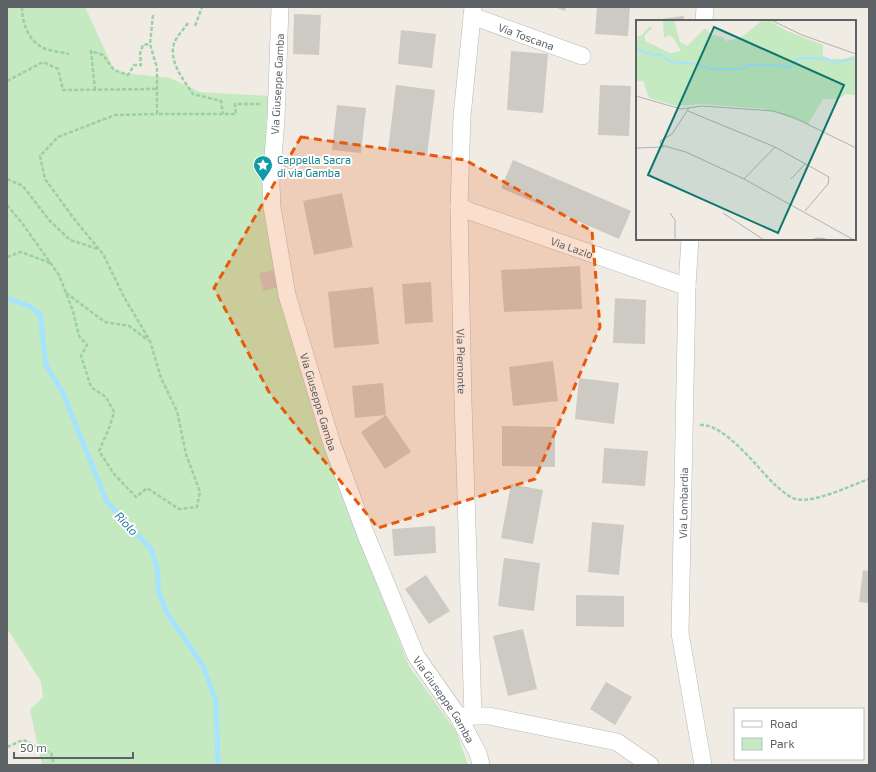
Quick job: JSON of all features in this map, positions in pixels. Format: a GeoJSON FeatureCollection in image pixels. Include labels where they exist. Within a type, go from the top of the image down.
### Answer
{"type":"FeatureCollection","features":[{"type":"Feature","properties":{"kind":"street","name":"Via Giuseppe Gamba"},"geometry":{"type":"LineString","coordinates":[[280,7],[276,119],[271,183],[272,207],[287,295],[332,444],[369,542],[416,656],[465,716],[482,765]]}},
{"type":"Feature","properties":{"kind":"street"},"geometry":{"type":"LineString","coordinates":[[704,20],[705,7]]}},
{"type":"Feature","properties":{"kind":"street","name":"Via Piemonte"},"geometry":{"type":"LineString","coordinates":[[465,716],[463,409],[459,207],[462,116],[472,12]]}},
{"type":"Feature","properties":{"kind":"street","name":"Via Toscana"},"geometry":{"type":"LineString","coordinates":[[472,12],[582,56]]}},
{"type":"Feature","properties":{"kind":"street","name":"Via Lazio"},"geometry":{"type":"LineString","coordinates":[[459,207],[484,217],[687,286]]}},
{"type":"Feature","properties":{"kind":"street","name":"Via Lombardia"},"geometry":{"type":"LineString","coordinates":[[690,240],[687,286],[680,633],[706,762]]}},
{"type":"Feature","properties":{"kind":"street"},"geometry":{"type":"LineString","coordinates":[[465,716],[489,716],[618,742],[650,765]]}},
{"type":"Feature","properties":{"kind":"path"},"geometry":{"type":"LineString","coordinates":[[22,7],[22,18],[32,39],[44,48],[68,54]]}},
{"type":"Feature","properties":{"kind":"path"},"geometry":{"type":"LineString","coordinates":[[195,26],[202,7]]}},
{"type":"Feature","properties":{"kind":"path"},"geometry":{"type":"LineString","coordinates":[[153,15],[150,44],[157,68],[157,114]]}},
{"type":"Feature","properties":{"kind":"path"},"geometry":{"type":"LineString","coordinates":[[188,23],[175,42],[173,59],[181,76],[193,94],[221,101],[223,114]]}},
{"type":"Feature","properties":{"kind":"path"},"geometry":{"type":"LineString","coordinates":[[95,90],[91,51],[103,55],[114,70],[128,75],[134,65],[141,65],[140,53],[143,45],[150,44]]}},
{"type":"Feature","properties":{"kind":"path"},"geometry":{"type":"LineString","coordinates":[[7,81],[43,62],[58,70],[63,90],[157,89]]}},
{"type":"Feature","properties":{"kind":"path"},"geometry":{"type":"LineString","coordinates":[[7,205],[22,223],[58,275],[73,311],[79,336],[86,345],[81,356],[91,387],[106,397],[114,412],[110,426],[99,451],[114,474],[136,497],[146,488],[179,509],[197,507],[200,492],[186,454],[177,411],[161,378],[150,341],[124,298],[103,254],[75,220],[45,179],[40,156],[58,137],[115,115],[236,114],[235,104],[266,104]]}},
{"type":"Feature","properties":{"kind":"path"},"geometry":{"type":"LineString","coordinates":[[7,179],[23,186],[48,220],[70,240],[100,250]]}},
{"type":"Feature","properties":{"kind":"path"},"geometry":{"type":"LineString","coordinates":[[7,257],[21,252],[50,264]]}},
{"type":"Feature","properties":{"kind":"path"},"geometry":{"type":"LineString","coordinates":[[66,293],[105,322],[129,326],[150,341]]}},
{"type":"Feature","properties":{"kind":"path"},"geometry":{"type":"LineString","coordinates":[[684,427],[707,424],[716,428],[735,442],[783,492],[796,500],[811,500],[869,479]]}},
{"type":"Feature","properties":{"kind":"path"},"geometry":{"type":"LineString","coordinates":[[7,747],[23,740],[51,753],[54,765]]}},
{"type":"Feature","properties":{"kind":"highlighted area"},"geometry":{"type":"Polygon","coordinates":[[[301,137],[465,160],[592,231],[600,327],[535,479],[378,528],[269,392],[214,288],[301,137]]]}},
{"type":"Feature","properties":{"kind":"green space"},"geometry":{"type":"Polygon","coordinates":[[[7,7],[85,7],[115,72],[170,78],[200,92],[271,96],[266,123],[267,152],[263,204],[274,260],[331,465],[409,666],[456,731],[468,765],[42,765],[30,710],[43,697],[41,682],[7,630],[7,7]]]}},
{"type":"Feature","properties":{"kind":"building"},"geometry":{"type":"Polygon","coordinates":[[[555,7],[566,7],[565,11],[555,7]]]}},
{"type":"Feature","properties":{"kind":"building"},"geometry":{"type":"Polygon","coordinates":[[[597,7],[630,7],[628,36],[595,34],[597,7]]]}},
{"type":"Feature","properties":{"kind":"building"},"geometry":{"type":"Polygon","coordinates":[[[294,14],[321,15],[319,55],[293,54],[294,14]]]}},
{"type":"Feature","properties":{"kind":"building"},"geometry":{"type":"Polygon","coordinates":[[[684,16],[684,20],[652,20],[684,16]]]}},
{"type":"Feature","properties":{"kind":"building"},"geometry":{"type":"Polygon","coordinates":[[[401,30],[436,34],[432,68],[398,64],[401,30]]]}},
{"type":"Feature","properties":{"kind":"building"},"geometry":{"type":"Polygon","coordinates":[[[511,51],[548,54],[543,113],[507,110],[511,51]]]}},
{"type":"Feature","properties":{"kind":"building"},"geometry":{"type":"Polygon","coordinates":[[[396,85],[435,90],[427,155],[388,150],[396,85]]]}},
{"type":"Feature","properties":{"kind":"building"},"geometry":{"type":"Polygon","coordinates":[[[600,85],[631,86],[629,136],[598,135],[600,85]]]}},
{"type":"Feature","properties":{"kind":"building"},"geometry":{"type":"Polygon","coordinates":[[[337,105],[366,108],[361,153],[332,150],[337,105]]]}},
{"type":"Feature","properties":{"kind":"building"},"geometry":{"type":"Polygon","coordinates":[[[513,160],[631,211],[619,239],[501,188],[513,160]]]}},
{"type":"Feature","properties":{"kind":"building"},"geometry":{"type":"Polygon","coordinates":[[[342,193],[353,247],[314,255],[303,201],[342,193]]]}},
{"type":"Feature","properties":{"kind":"building"},"geometry":{"type":"Polygon","coordinates":[[[580,266],[582,309],[504,312],[501,270],[580,266]]]}},
{"type":"Feature","properties":{"kind":"building"},"geometry":{"type":"Polygon","coordinates":[[[274,270],[278,287],[263,291],[259,273],[274,270]]]}},
{"type":"Feature","properties":{"kind":"building"},"geometry":{"type":"Polygon","coordinates":[[[431,282],[433,322],[405,324],[402,284],[431,282]]]}},
{"type":"Feature","properties":{"kind":"building"},"geometry":{"type":"Polygon","coordinates":[[[373,287],[379,344],[334,348],[328,292],[373,287]]]}},
{"type":"Feature","properties":{"kind":"building"},"geometry":{"type":"Polygon","coordinates":[[[615,298],[646,300],[645,344],[613,343],[615,298]]]}},
{"type":"Feature","properties":{"kind":"building"},"geometry":{"type":"Polygon","coordinates":[[[553,361],[558,401],[513,406],[509,367],[553,361]]]}},
{"type":"Feature","properties":{"kind":"building"},"geometry":{"type":"Polygon","coordinates":[[[579,378],[619,383],[614,424],[575,419],[579,378]]]}},
{"type":"Feature","properties":{"kind":"building"},"geometry":{"type":"Polygon","coordinates":[[[383,383],[386,415],[355,418],[352,386],[383,383]]]}},
{"type":"Feature","properties":{"kind":"building"},"geometry":{"type":"Polygon","coordinates":[[[386,415],[411,452],[385,469],[361,432],[386,415]]]}},
{"type":"Feature","properties":{"kind":"building"},"geometry":{"type":"Polygon","coordinates":[[[502,426],[555,427],[555,467],[502,466],[502,426]]]}},
{"type":"Feature","properties":{"kind":"building"},"geometry":{"type":"Polygon","coordinates":[[[604,448],[648,451],[645,486],[602,483],[604,448]]]}},
{"type":"Feature","properties":{"kind":"building"},"geometry":{"type":"Polygon","coordinates":[[[511,484],[543,490],[533,544],[501,538],[511,484]]]}},
{"type":"Feature","properties":{"kind":"building"},"geometry":{"type":"Polygon","coordinates":[[[592,522],[624,525],[619,575],[588,572],[592,522]]]}},
{"type":"Feature","properties":{"kind":"building"},"geometry":{"type":"Polygon","coordinates":[[[435,526],[436,553],[394,556],[392,529],[435,526]]]}},
{"type":"Feature","properties":{"kind":"building"},"geometry":{"type":"Polygon","coordinates":[[[504,558],[540,563],[534,611],[498,606],[504,558]]]}},
{"type":"Feature","properties":{"kind":"building"},"geometry":{"type":"Polygon","coordinates":[[[863,570],[869,571],[869,603],[859,602],[863,570]]]}},
{"type":"Feature","properties":{"kind":"building"},"geometry":{"type":"Polygon","coordinates":[[[426,575],[450,611],[429,624],[405,589],[426,575]]]}},
{"type":"Feature","properties":{"kind":"building"},"geometry":{"type":"Polygon","coordinates":[[[576,595],[624,596],[624,627],[576,626],[576,595]]]}},
{"type":"Feature","properties":{"kind":"building"},"geometry":{"type":"Polygon","coordinates":[[[523,629],[537,689],[508,696],[493,636],[523,629]]]}},
{"type":"Feature","properties":{"kind":"building"},"geometry":{"type":"Polygon","coordinates":[[[606,682],[632,697],[615,725],[590,709],[606,682]]]}},
{"type":"Feature","properties":{"kind":"waterway","name":"Riolo"},"geometry":{"type":"LineString","coordinates":[[7,298],[31,307],[40,315],[46,365],[63,393],[107,502],[151,549],[158,571],[158,590],[167,613],[203,666],[216,701],[218,765]]}},
{"type":"Feature","properties":{"kind":"place","name":"Cappella Sacra di via Gamba"},"geometry":{"type":"Point","coordinates":[263,182]}}]}
